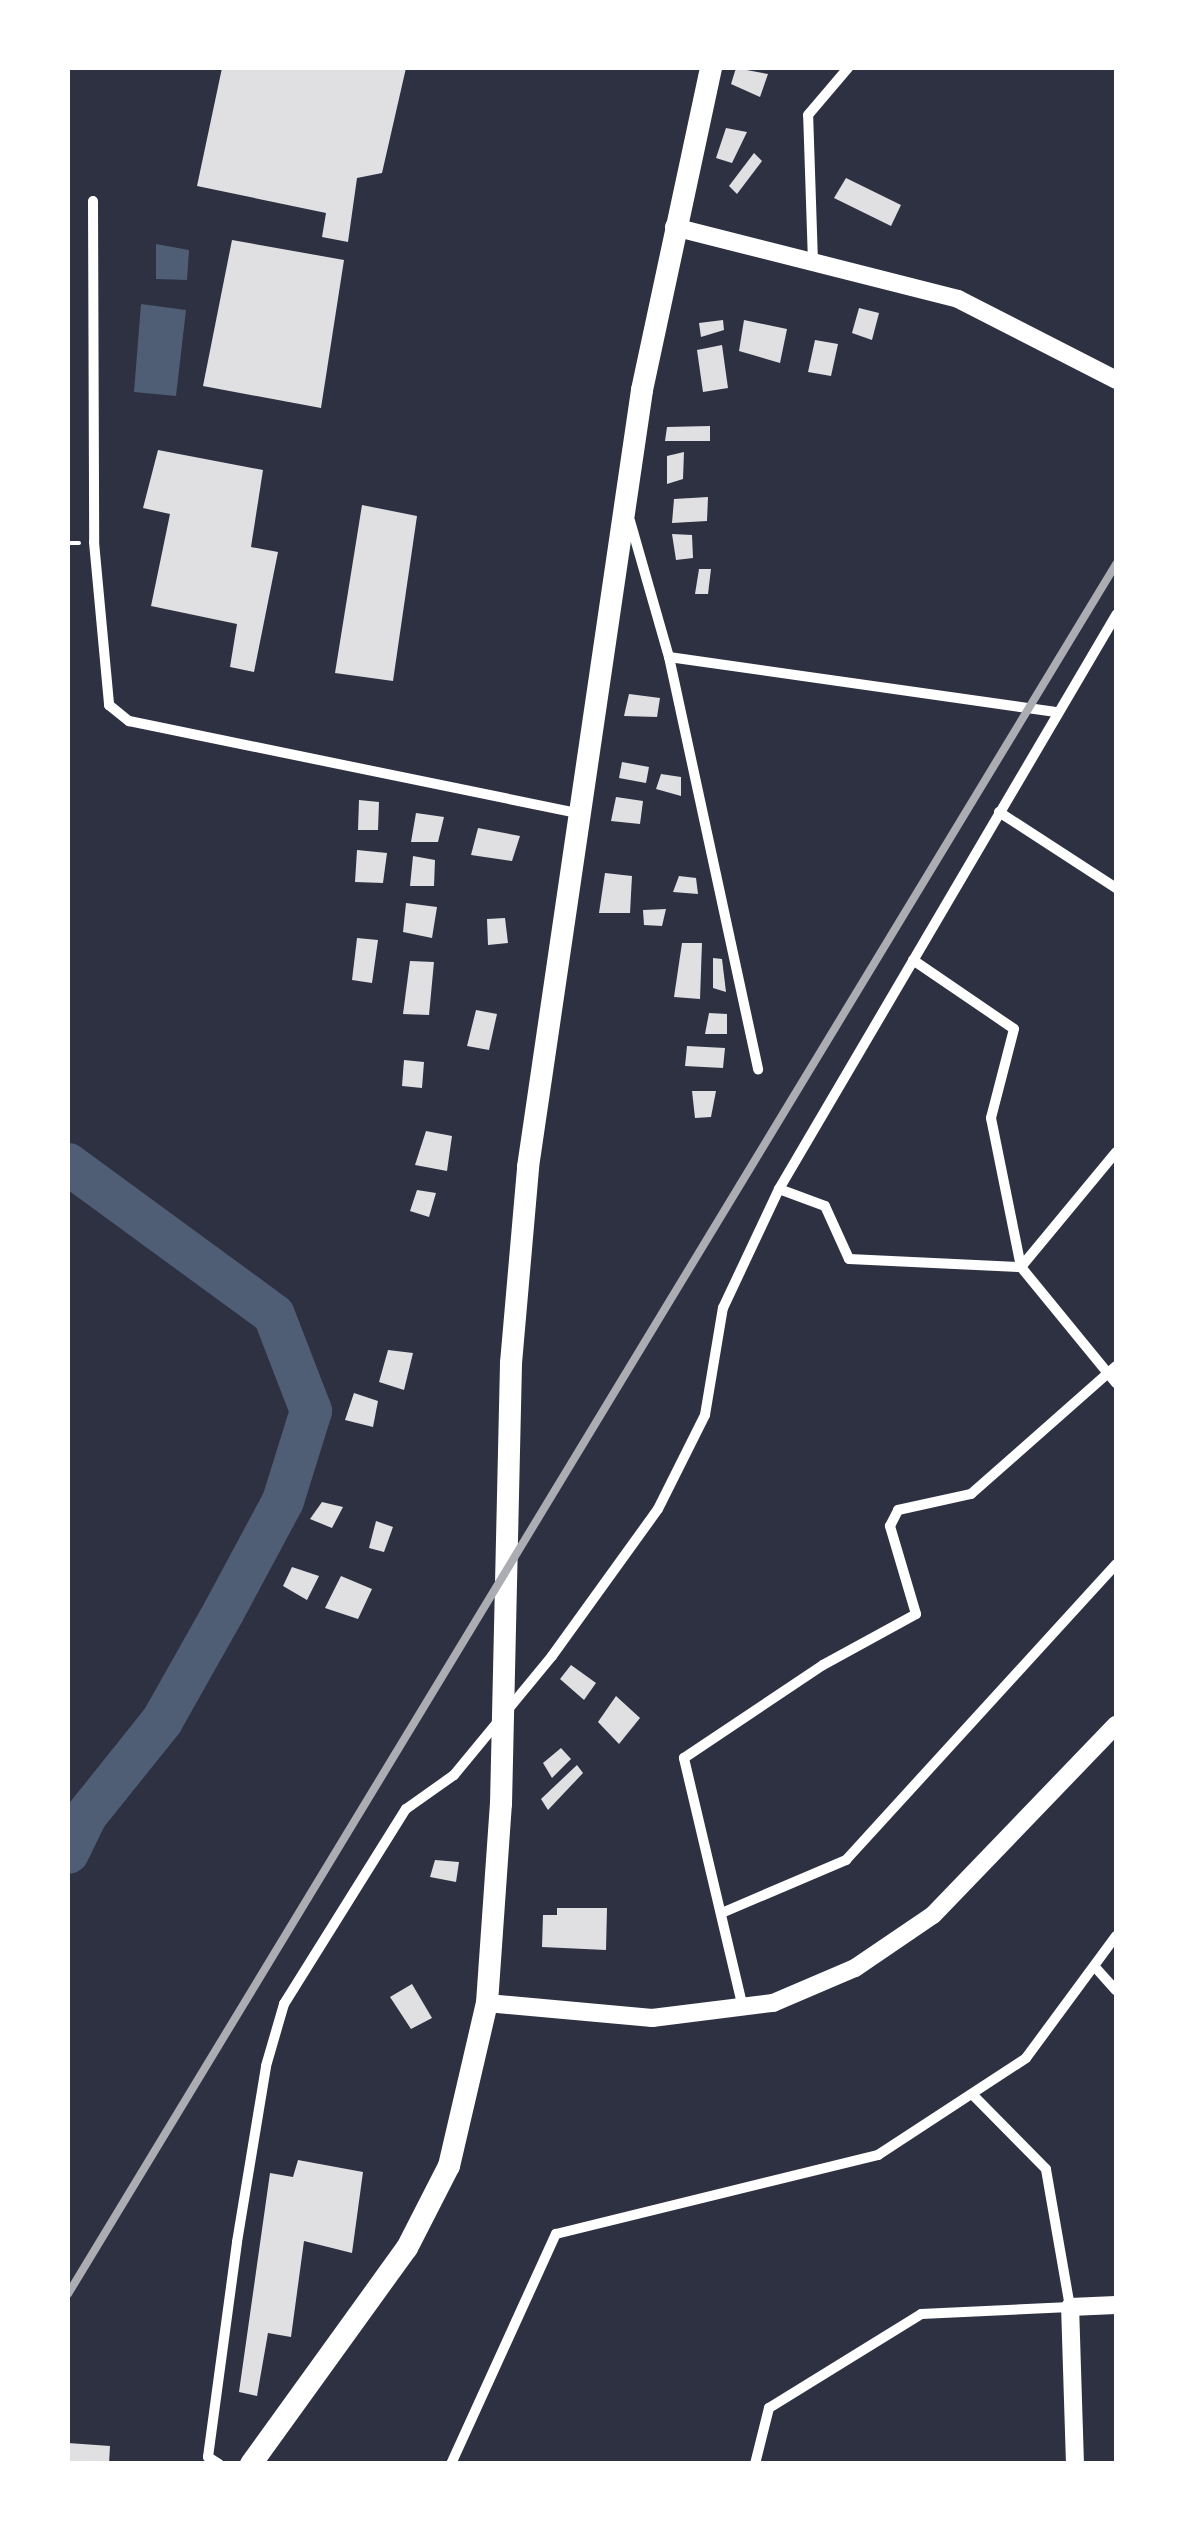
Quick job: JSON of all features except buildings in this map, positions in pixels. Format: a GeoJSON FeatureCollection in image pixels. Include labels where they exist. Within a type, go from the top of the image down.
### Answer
{"type":"FeatureCollection","features":[{"type":"Feature","properties":{"kind":"highway"},"geometry":{"type":"LineString","coordinates":[[251,2464],[407,2248],[449,2166],[487,2003],[501,1804],[517,1263],[625,501],[674,227],[711,68]]}},
{"type":"Feature","properties":{"kind":"street"},"geometry":{"type":"LineString","coordinates":[[813,262],[808,115],[848,68]]}},
{"type":"Feature","properties":{"kind":"street"},"geometry":{"type":"LineString","coordinates":[[94,201],[94,542],[109,705],[129,721],[578,813]]}},
{"type":"Feature","properties":{"kind":"street"},"geometry":{"type":"LineString","coordinates":[[674,227],[958,298],[1116,380]]}},
{"type":"Feature","properties":{"kind":"street"},"geometry":{"type":"LineString","coordinates":[[625,501],[669,657],[758,1070]]}},
{"type":"Feature","properties":{"kind":"street"},"geometry":{"type":"LineString","coordinates":[[218,2464],[208,2456],[236,2242],[266,2066],[284,2004],[406,1809],[454,1775],[552,1656],[658,1509],[705,1415],[723,1308],[779,1189],[1054,712],[1116,614]]}},
{"type":"Feature","properties":{"kind":"street"},"geometry":{"type":"LineString","coordinates":[[669,657],[1054,712]]}},
{"type":"Feature","properties":{"kind":"street"},"geometry":{"type":"LineString","coordinates":[[998,812],[1116,888]]}},
{"type":"Feature","properties":{"kind":"street"},"geometry":{"type":"LineString","coordinates":[[743,2008],[724,1912],[684,1758],[823,1665],[916,1614],[890,1526],[898,1510],[971,1494],[1114,1374],[1021,1267],[991,1118],[1014,1029],[913,960]]}},
{"type":"Feature","properties":{"kind":"street"},"geometry":{"type":"LineString","coordinates":[[1021,1267],[1116,1152]]}},
{"type":"Feature","properties":{"kind":"street"},"geometry":{"type":"LineString","coordinates":[[779,1189],[825,1206],[848,1259],[1021,1267]]}},
{"type":"Feature","properties":{"kind":"street"},"geometry":{"type":"LineString","coordinates":[[724,1912],[846,1860],[1116,1564]]}},
{"type":"Feature","properties":{"kind":"street"},"geometry":{"type":"LineString","coordinates":[[487,2003],[652,2018],[773,2003],[856,1968],[933,1915],[1116,1725]]}},
{"type":"Feature","properties":{"kind":"street"},"geometry":{"type":"LineString","coordinates":[[451,2464],[556,2234],[878,2156],[1026,2058],[1116,1936]]}},
{"type":"Feature","properties":{"kind":"street"},"geometry":{"type":"LineString","coordinates":[[1095,1967],[1116,1990]]}},
{"type":"Feature","properties":{"kind":"street"},"geometry":{"type":"LineString","coordinates":[[973,2095],[1046,2169],[1070,2307],[1075,2464]]}},
{"type":"Feature","properties":{"kind":"street"},"geometry":{"type":"LineString","coordinates":[[756,2464],[769,2408],[921,2314],[1116,2306]]}},
{"type":"Feature","properties":{"kind":"water"},"geometry":{"type":"Polygon","coordinates":[[[156,244],[189,250],[187,280],[156,279],[156,244]]]}},
{"type":"Feature","properties":{"kind":"water"},"geometry":{"type":"Polygon","coordinates":[[[141,304],[186,310],[176,396],[134,392],[141,304]]]}},
{"type":"Feature","properties":{"kind":"waterway"},"geometry":{"type":"LineString","coordinates":[[68,1164],[274,1315],[311,1411],[283,1501],[224,1611],[162,1721],[86,1816],[68,1853]]}},
{"type":"Feature","properties":{"kind":"railway"},"geometry":{"type":"LineString","coordinates":[[68,2294],[1116,564]]}}]}
